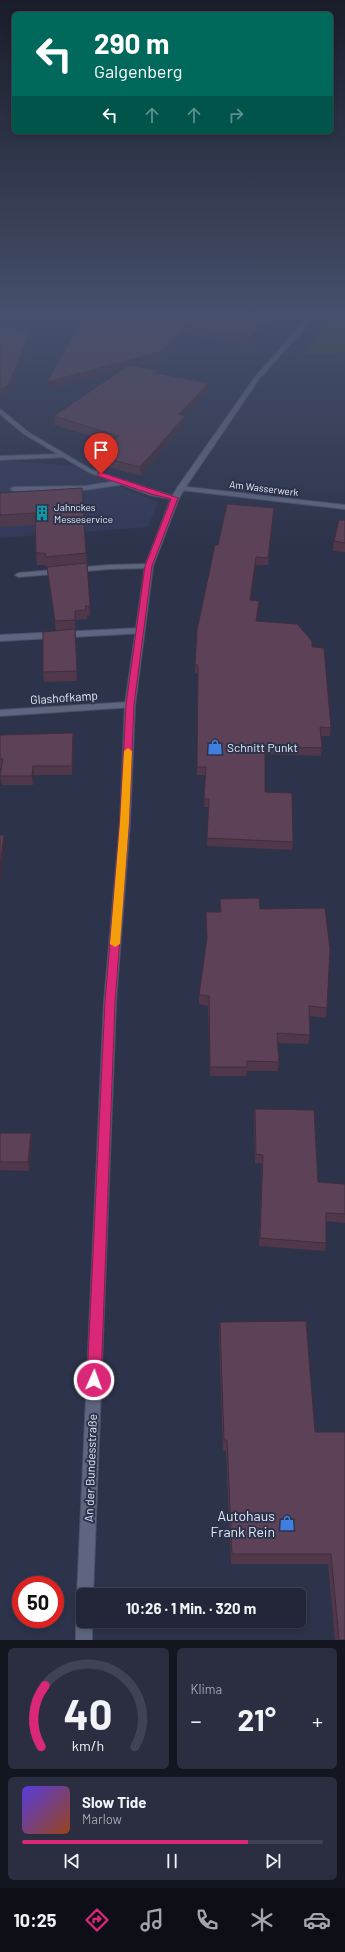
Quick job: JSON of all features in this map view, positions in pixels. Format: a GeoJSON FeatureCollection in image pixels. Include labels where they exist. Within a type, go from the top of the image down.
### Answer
{"type":"FeatureCollection","features":[{"type":"Feature","properties":{"kind":"main road","name":"An der Bundesstraße"},"geometry":{"type":"LineString","coordinates":[[85,1588],[110,1002],[125,822],[130,705],[149,566],[178,493],[249,390]]}},
{"type":"Feature","properties":{"kind":"main road","name":"Am Wasserwerk"},"geometry":{"type":"LineString","coordinates":[[0,411],[26,433],[64,456],[90,471],[122,482],[178,493],[345,508]]}},
{"type":"Feature","properties":{"kind":"main road"},"geometry":{"type":"LineString","coordinates":[[0,458],[64,456]]}},
{"type":"Feature","properties":{"kind":"main road"},"geometry":{"type":"LineString","coordinates":[[14,489],[85,488],[122,482]]}},
{"type":"Feature","properties":{"kind":"main road"},"geometry":{"type":"LineString","coordinates":[[19,575],[109,567],[149,566]]}},
{"type":"Feature","properties":{"kind":"main road"},"geometry":{"type":"LineString","coordinates":[[0,638],[141,631]]}},
{"type":"Feature","properties":{"kind":"main road","name":"Glashofkamp"},"geometry":{"type":"LineString","coordinates":[[0,713],[130,705]]}},
{"type":"Feature","properties":{"kind":"main road"},"geometry":{"type":"LineString","coordinates":[[84,1628],[84,1640]]}},
{"type":"Feature","properties":{"kind":"shaded area"},"geometry":{"type":"Polygon","coordinates":[[[0,460],[76,466],[87,473],[158,502],[148,527],[0,538],[0,460]]]}},
{"type":"Feature","properties":{"kind":"building"},"geometry":{"type":"Polygon","coordinates":[[[93,390],[203,390],[179,414],[185,416],[140,467],[97,456],[103,451],[99,450],[119,436],[54,416],[93,390]]]}},
{"type":"Feature","properties":{"kind":"building"},"geometry":{"type":"Polygon","coordinates":[[[82,488],[86,553],[46,557],[45,553],[36,553],[35,513],[0,515],[0,493],[82,488]]]}},
{"type":"Feature","properties":{"kind":"building"},"geometry":{"type":"Polygon","coordinates":[[[227,504],[274,508],[268,558],[256,557],[250,600],[259,601],[256,621],[297,624],[312,641],[312,647],[324,648],[331,728],[320,727],[322,748],[265,746],[265,792],[292,793],[293,842],[207,838],[209,799],[204,799],[206,767],[197,767],[198,665],[195,665],[197,630],[215,545],[218,545],[227,504]]]}},
{"type":"Feature","properties":{"kind":"building"},"geometry":{"type":"Polygon","coordinates":[[[339,520],[345,520],[345,543],[334,541],[339,520]]]}},
{"type":"Feature","properties":{"kind":"building"},"geometry":{"type":"Polygon","coordinates":[[[87,563],[90,606],[85,606],[86,610],[75,611],[75,620],[55,621],[47,567],[87,563]]]}},
{"type":"Feature","properties":{"kind":"building"},"geometry":{"type":"Polygon","coordinates":[[[75,629],[77,671],[43,672],[43,632],[75,629]]]}},
{"type":"Feature","properties":{"kind":"building"},"geometry":{"type":"Polygon","coordinates":[[[73,733],[72,766],[33,766],[32,776],[0,776],[3,759],[0,759],[0,735],[73,733]]]}},
{"type":"Feature","properties":{"kind":"building"},"geometry":{"type":"Polygon","coordinates":[[[0,835],[4,835],[0,866],[0,835]]]}},
{"type":"Feature","properties":{"kind":"building"},"geometry":{"type":"Polygon","coordinates":[[[259,898],[260,909],[325,908],[330,949],[327,1008],[309,1006],[310,1035],[277,1033],[279,1062],[247,1061],[247,1067],[210,1067],[209,996],[199,995],[207,938],[206,912],[221,912],[220,899],[259,898]]]}},
{"type":"Feature","properties":{"kind":"building"},"geometry":{"type":"Polygon","coordinates":[[[255,1109],[314,1110],[318,1182],[345,1184],[345,1214],[326,1213],[326,1243],[260,1238],[263,1155],[256,1154],[255,1109]]]}},
{"type":"Feature","properties":{"kind":"building"},"geometry":{"type":"Polygon","coordinates":[[[0,1133],[31,1133],[28,1162],[0,1162],[0,1133]]]}},
{"type":"Feature","properties":{"kind":"building","name":"Autohaus Frank Rein"},"geometry":{"type":"Polygon","coordinates":[[[306,1321],[315,1432],[345,1432],[345,1640],[339,1640],[331,1554],[232,1554],[227,1440],[224,1440],[220,1322],[306,1321]]]}},
{"type":"Feature","properties":{"kind":"slow traffic"},"geometry":{"type":"LineString","coordinates":[[115,944],[125,822],[128,751]]}},
{"type":"Feature","properties":{"kind":"place","name":"Jahnckes Messeservice"},"geometry":{"type":"Point","coordinates":[42,513]}},
{"type":"Feature","properties":{"kind":"place","name":"Schnitt Punkt"},"geometry":{"type":"Point","coordinates":[215,747]}},
{"type":"Feature","properties":{"kind":"place","name":"Autohaus Frank Rein"},"geometry":{"type":"Point","coordinates":[287,1523]}},
{"type":"Feature","properties":{"kind":"route"},"geometry":{"type":"LineString","coordinates":[[94,1380],[110,1002],[125,822],[130,705],[149,566],[175,498],[153,493],[101,474]]}}]}
